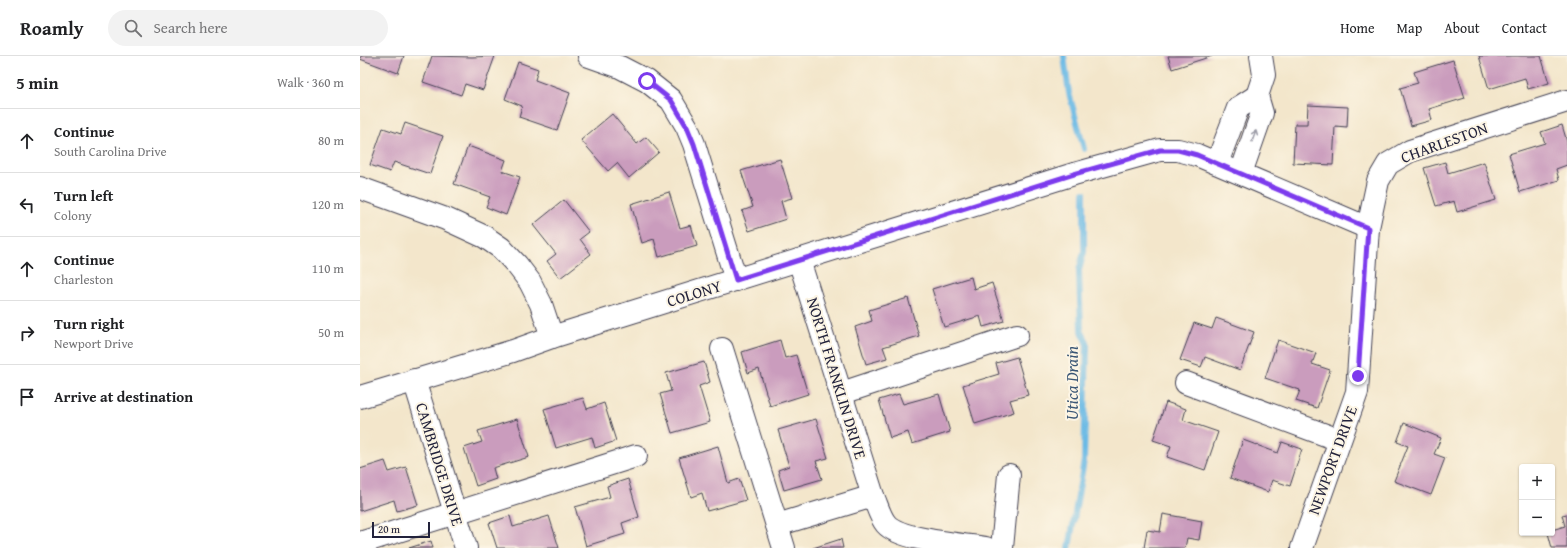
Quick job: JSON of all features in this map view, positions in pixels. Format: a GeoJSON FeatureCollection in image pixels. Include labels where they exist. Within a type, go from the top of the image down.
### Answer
{"type":"FeatureCollection","features":[{"type":"Feature","properties":{"kind":"street"},"geometry":{"type":"LineString","coordinates":[[589,56],[620,67],[647,81],[671,100],[687,127],[694,144],[736,280]]}},
{"type":"Feature","properties":{"kind":"street"},"geometry":{"type":"LineString","coordinates":[[1241,173],[1262,113],[1257,96],[1264,75],[1261,56]]}},
{"type":"Feature","properties":{"kind":"street"},"geometry":{"type":"LineString","coordinates":[[1257,96],[1238,108],[1217,163],[1368,228]]}},
{"type":"Feature","properties":{"kind":"street","name":"CHARLESTON"},"geometry":{"type":"LineString","coordinates":[[1368,228],[1378,181],[1388,164],[1410,151],[1567,101]]}},
{"type":"Feature","properties":{"kind":"street","name":"COLONY"},"geometry":{"type":"LineString","coordinates":[[360,397],[513,351],[552,337],[1074,174],[1168,149],[1197,155],[1217,163]]}},
{"type":"Feature","properties":{"kind":"street"},"geometry":{"type":"LineString","coordinates":[[360,188],[446,219],[485,237],[501,248],[530,282],[541,304],[552,337]]}},
{"type":"Feature","properties":{"kind":"street","name":"NEWPORT DRIVE"},"geometry":{"type":"LineString","coordinates":[[1302,548],[1357,392],[1368,228]]}},
{"type":"Feature","properties":{"kind":"street","name":"NORTH FRANKLIN DRIVE"},"geometry":{"type":"LineString","coordinates":[[799,260],[842,393],[873,496],[886,524],[899,533],[912,537],[986,548]]}},
{"type":"Feature","properties":{"kind":"street"},"geometry":{"type":"LineString","coordinates":[[842,393],[1017,335]]}},
{"type":"Feature","properties":{"kind":"street"},"geometry":{"type":"LineString","coordinates":[[722,349],[784,548]]}},
{"type":"Feature","properties":{"kind":"street","name":"CAMBRIDGE DRIVE"},"geometry":{"type":"LineString","coordinates":[[414,380],[466,548]]}},
{"type":"Feature","properties":{"kind":"street"},"geometry":{"type":"LineString","coordinates":[[1186,383],[1339,440]]}},
{"type":"Feature","properties":{"kind":"street"},"geometry":{"type":"LineString","coordinates":[[360,543],[636,456]]}},
{"type":"Feature","properties":{"kind":"street"},"geometry":{"type":"LineString","coordinates":[[1002,548],[1010,475]]}},
{"type":"Feature","properties":{"kind":"street"},"geometry":{"type":"LineString","coordinates":[[777,526],[873,496]]}},
{"type":"Feature","properties":{"kind":"building"},"geometry":{"type":"Polygon","coordinates":[[[361,56],[404,56],[398,73],[360,59],[361,56]]]}},
{"type":"Feature","properties":{"kind":"building"},"geometry":{"type":"Polygon","coordinates":[[[432,56],[495,56],[483,90],[465,84],[461,95],[423,82],[432,56]]]}},
{"type":"Feature","properties":{"kind":"building"},"geometry":{"type":"Polygon","coordinates":[[[1168,56],[1212,56],[1172,69],[1168,56]]]}},
{"type":"Feature","properties":{"kind":"building"},"geometry":{"type":"Polygon","coordinates":[[[1479,56],[1541,56],[1549,83],[1528,89],[1525,78],[1489,89],[1479,56]]]}},
{"type":"Feature","properties":{"kind":"building"},"geometry":{"type":"Polygon","coordinates":[[[1453,60],[1465,98],[1429,109],[1432,120],[1411,126],[1400,88],[1418,83],[1414,72],[1453,60]]]}},
{"type":"Feature","properties":{"kind":"building"},"geometry":{"type":"Polygon","coordinates":[[[518,62],[538,69],[535,80],[570,93],[557,130],[519,117],[522,106],[505,99],[518,62]]]}},
{"type":"Feature","properties":{"kind":"building"},"geometry":{"type":"Polygon","coordinates":[[[1308,105],[1348,107],[1347,127],[1335,126],[1333,165],[1293,163],[1295,124],[1307,124],[1308,105]]]}},
{"type":"Feature","properties":{"kind":"building"},"geometry":{"type":"Polygon","coordinates":[[[612,114],[637,144],[646,137],[659,152],[629,178],[617,163],[608,171],[581,140],[612,114]]]}},
{"type":"Feature","properties":{"kind":"building"},"geometry":{"type":"Polygon","coordinates":[[[405,123],[443,136],[430,174],[394,162],[390,172],[370,165],[383,128],[401,134],[405,123]]]}},
{"type":"Feature","properties":{"kind":"building"},"geometry":{"type":"Polygon","coordinates":[[[1562,125],[1567,142],[1567,165],[1556,169],[1559,180],[1520,192],[1509,154],[1545,143],[1541,132],[1562,125]]]}},
{"type":"Feature","properties":{"kind":"building"},"geometry":{"type":"Polygon","coordinates":[[[468,146],[506,160],[502,171],[520,177],[506,215],[486,207],[490,197],[454,184],[468,146]]]}},
{"type":"Feature","properties":{"kind":"building"},"geometry":{"type":"Polygon","coordinates":[[[780,159],[792,198],[781,201],[786,219],[749,231],[742,211],[753,207],[741,171],[780,159]]]}},
{"type":"Feature","properties":{"kind":"building"},"geometry":{"type":"Polygon","coordinates":[[[1445,162],[1448,173],[1484,162],[1496,200],[1457,212],[1454,201],[1436,206],[1424,168],[1445,162]]]}},
{"type":"Feature","properties":{"kind":"building"},"geometry":{"type":"Polygon","coordinates":[[[669,192],[680,228],[691,225],[697,246],[659,257],[654,239],[642,243],[631,204],[669,192]]]}},
{"type":"Feature","properties":{"kind":"building"},"geometry":{"type":"Polygon","coordinates":[[[564,200],[589,232],[580,239],[591,254],[560,278],[547,261],[556,254],[533,225],[564,200]]]}},
{"type":"Feature","properties":{"kind":"building"},"geometry":{"type":"Polygon","coordinates":[[[971,277],[974,289],[992,283],[1004,321],[983,327],[980,316],[944,327],[932,289],[971,277]]]}},
{"type":"Feature","properties":{"kind":"building"},"geometry":{"type":"Polygon","coordinates":[[[908,298],[919,336],[883,347],[887,358],[866,364],[855,327],[872,321],[869,310],[908,298]]]}},
{"type":"Feature","properties":{"kind":"building"},"geometry":{"type":"Polygon","coordinates":[[[1216,318],[1254,332],[1240,370],[1205,357],[1201,367],[1180,360],[1194,323],[1212,329],[1216,318]]]}},
{"type":"Feature","properties":{"kind":"building"},"geometry":{"type":"Polygon","coordinates":[[[780,340],[785,358],[796,355],[808,394],[770,406],[759,369],[748,373],[742,352],[780,340]]]}},
{"type":"Feature","properties":{"kind":"building"},"geometry":{"type":"Polygon","coordinates":[[[1278,340],[1316,353],[1312,364],[1330,370],[1317,408],[1296,401],[1300,390],[1265,378],[1278,340]]]}},
{"type":"Feature","properties":{"kind":"building"},"geometry":{"type":"Polygon","coordinates":[[[1017,357],[1028,395],[1010,400],[1014,412],[975,424],[963,385],[999,374],[996,363],[1017,357]]]}},
{"type":"Feature","properties":{"kind":"building"},"geometry":{"type":"Polygon","coordinates":[[[704,362],[710,382],[699,386],[710,422],[672,433],[660,394],[671,391],[666,373],[704,362]]]}},
{"type":"Feature","properties":{"kind":"building"},"geometry":{"type":"Polygon","coordinates":[[[899,394],[903,404],[939,394],[950,432],[912,444],[908,432],[890,438],[879,400],[899,394]]]}},
{"type":"Feature","properties":{"kind":"building"},"geometry":{"type":"Polygon","coordinates":[[[583,398],[587,409],[604,403],[616,441],[595,448],[592,437],[556,448],[544,409],[583,398]]]}},
{"type":"Feature","properties":{"kind":"building"},"geometry":{"type":"Polygon","coordinates":[[[1166,402],[1186,409],[1183,420],[1218,432],[1205,470],[1167,457],[1171,446],[1153,440],[1166,402]]]}},
{"type":"Feature","properties":{"kind":"building"},"geometry":{"type":"Polygon","coordinates":[[[517,419],[529,457],[493,468],[496,479],[476,486],[464,448],[482,442],[478,431],[517,419]]]}},
{"type":"Feature","properties":{"kind":"building"},"geometry":{"type":"Polygon","coordinates":[[[816,419],[828,458],[816,461],[822,479],[784,490],[778,470],[789,466],[778,430],[816,419]]]}},
{"type":"Feature","properties":{"kind":"building"},"geometry":{"type":"Polygon","coordinates":[[[1404,423],[1441,438],[1434,454],[1445,458],[1431,495],[1394,481],[1408,446],[1397,442],[1404,423]]]}},
{"type":"Feature","properties":{"kind":"building"},"geometry":{"type":"Polygon","coordinates":[[[1243,440],[1278,453],[1282,442],[1302,449],[1290,486],[1272,480],[1268,492],[1230,478],[1243,440]]]}},
{"type":"Feature","properties":{"kind":"building"},"geometry":{"type":"Polygon","coordinates":[[[718,446],[728,483],[739,479],[746,500],[707,511],[702,493],[691,497],[679,458],[718,446]]]}},
{"type":"Feature","properties":{"kind":"building"},"geometry":{"type":"Polygon","coordinates":[[[385,461],[389,472],[406,467],[418,505],[397,511],[394,500],[360,511],[360,469],[385,461]]]}},
{"type":"Feature","properties":{"kind":"building"},"geometry":{"type":"Polygon","coordinates":[[[628,479],[639,517],[622,523],[625,534],[586,546],[575,507],[610,497],[607,486],[628,479]]]}},
{"type":"Feature","properties":{"kind":"building"},"geometry":{"type":"Polygon","coordinates":[[[1163,514],[1202,521],[1199,540],[1187,538],[1185,548],[1144,548],[1147,530],[1160,532],[1163,514]]]}},
{"type":"Feature","properties":{"kind":"building"},"geometry":{"type":"Polygon","coordinates":[[[1567,514],[1567,548],[1552,548],[1549,536],[1555,536],[1555,529],[1565,526],[1562,515],[1567,514]]]}},
{"type":"Feature","properties":{"kind":"building"},"geometry":{"type":"Polygon","coordinates":[[[510,516],[513,527],[549,516],[559,548],[497,548],[489,523],[510,516]]]}},
{"type":"Feature","properties":{"kind":"building"},"geometry":{"type":"Polygon","coordinates":[[[841,539],[843,548],[813,548],[841,539]]]}},
{"type":"Feature","properties":{"kind":"building"},"geometry":{"type":"Polygon","coordinates":[[[431,541],[433,548],[409,548],[431,541]]]}},
{"type":"Feature","properties":{"kind":"waterway","name":"Utica Drain"},"geometry":{"type":"LineString","coordinates":[[1064,56],[1069,93],[1084,149]]}},
{"type":"Feature","properties":{"kind":"waterway","name":"Utica Drain"},"geometry":{"type":"LineString","coordinates":[[1069,548],[1084,460],[1087,342],[1081,330],[1079,270],[1084,252],[1084,193]]}},
{"type":"Feature","properties":{"kind":"route"},"geometry":{"type":"LineString","coordinates":[[647,81],[671,100],[687,127],[694,144],[736,280],[1074,174],[1160,150],[1178,150],[1197,155],[1217,163],[1368,228],[1358,376]]}}]}
